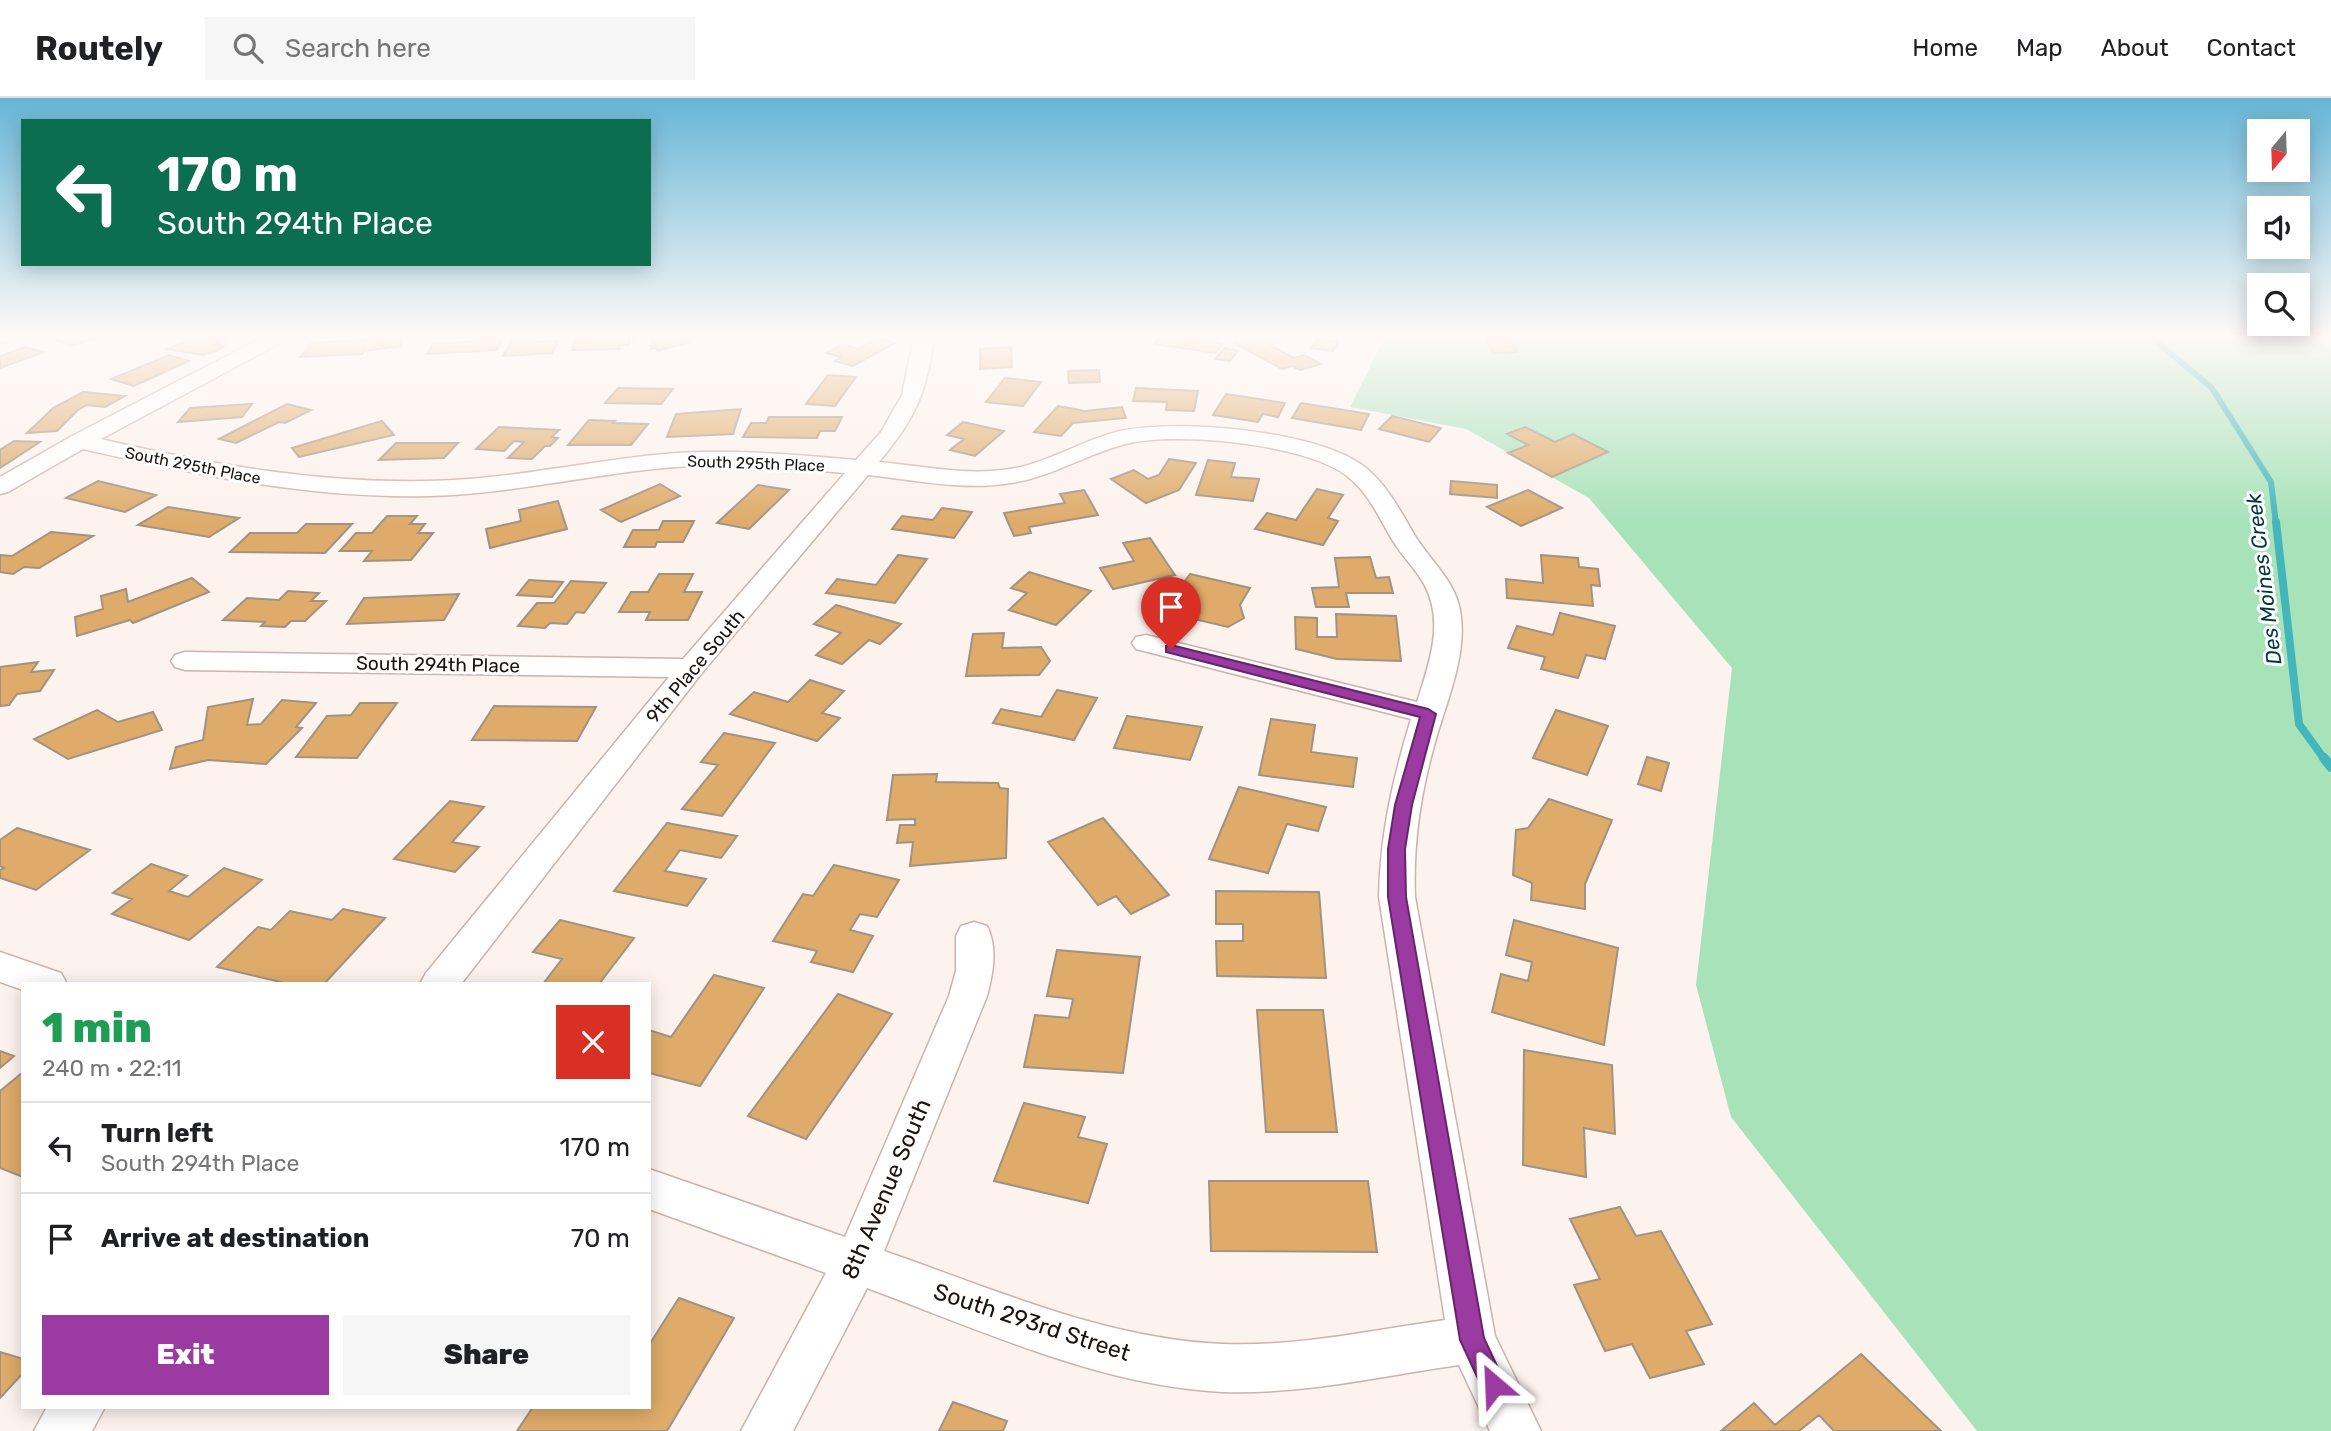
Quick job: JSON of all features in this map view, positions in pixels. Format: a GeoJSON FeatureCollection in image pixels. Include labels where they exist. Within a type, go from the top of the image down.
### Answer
{"type":"FeatureCollection","features":[{"type":"Feature","properties":{"kind":"street"},"geometry":{"type":"LineString","coordinates":[[0,487],[80,440],[158,399]]}},
{"type":"Feature","properties":{"kind":"street","name":"9th Place South"},"geometry":{"type":"LineString","coordinates":[[441,982],[691,668],[863,468],[904,414],[911,399]]}},
{"type":"Feature","properties":{"kind":"street","name":"South 295th Place"},"geometry":{"type":"LineString","coordinates":[[80,440],[247,477],[372,490],[481,486],[666,461],[712,458],[768,460],[965,478],[1004,478],[1045,467],[1126,436],[1158,431],[1283,445],[1343,462],[1377,489],[1405,541],[1432,571],[1440,586],[1448,614],[1447,643],[1403,805],[1395,874],[1410,988],[1472,1340],[1516,1431]]}},
{"type":"Feature","properties":{"kind":"street"},"geometry":{"type":"LineString","coordinates":[[1146,643],[1428,714]]}},
{"type":"Feature","properties":{"kind":"street","name":"South 294th Place"},"geometry":{"type":"LineString","coordinates":[[185,661],[691,668]]}},
{"type":"Feature","properties":{"kind":"street","name":"8th Avenue South"},"geometry":{"type":"LineString","coordinates":[[766,1431],[857,1262],[968,996],[975,971],[974,936]]}},
{"type":"Feature","properties":{"kind":"street"},"geometry":{"type":"LineString","coordinates":[[0,967],[42,982]]}},
{"type":"Feature","properties":{"kind":"street","name":"South 293rd Street"},"geometry":{"type":"LineString","coordinates":[[651,1190],[1097,1348],[1142,1358],[1239,1368],[1293,1364],[1472,1340]]}},
{"type":"Feature","properties":{"kind":"street"},"geometry":{"type":"LineString","coordinates":[[59,1431],[78,1409]]}},
{"type":"Feature","properties":{"kind":"green space"},"geometry":{"type":"Polygon","coordinates":[[[1354,399],[2331,399],[2331,1431],[1977,1431],[1731,1117],[1696,985],[1732,668],[1589,498],[1466,429],[1350,407],[1354,399]]]}},
{"type":"Feature","properties":{"kind":"building"},"geometry":{"type":"Polygon","coordinates":[[[69,399],[119,399],[105,407],[87,405],[78,410],[57,431],[27,433],[53,408],[69,399]]]}},
{"type":"Feature","properties":{"kind":"building"},"geometry":{"type":"Polygon","coordinates":[[[608,399],[665,399],[661,404],[605,403],[608,399]]]}},
{"type":"Feature","properties":{"kind":"building"},"geometry":{"type":"Polygon","coordinates":[[[810,399],[840,399],[835,406],[806,404],[810,399]]]}},
{"type":"Feature","properties":{"kind":"building"},"geometry":{"type":"Polygon","coordinates":[[[988,399],[1028,399],[1023,406],[986,402],[988,399]]]}},
{"type":"Feature","properties":{"kind":"building"},"geometry":{"type":"Polygon","coordinates":[[[1196,399],[1194,411],[1166,410],[1167,402],[1133,401],[1196,399]]]}},
{"type":"Feature","properties":{"kind":"building"},"geometry":{"type":"Polygon","coordinates":[[[1223,399],[1260,399],[1285,403],[1278,417],[1263,414],[1258,422],[1213,415],[1223,399]]]}},
{"type":"Feature","properties":{"kind":"building"},"geometry":{"type":"Polygon","coordinates":[[[1301,403],[1369,414],[1361,430],[1292,418],[1301,403]]]}},
{"type":"Feature","properties":{"kind":"building"},"geometry":{"type":"Polygon","coordinates":[[[252,404],[242,417],[178,422],[190,408],[252,404]]]}},
{"type":"Feature","properties":{"kind":"building"},"geometry":{"type":"Polygon","coordinates":[[[287,404],[311,410],[236,443],[219,439],[287,404]]]}},
{"type":"Feature","properties":{"kind":"building"},"geometry":{"type":"Polygon","coordinates":[[[1058,406],[1085,411],[1122,407],[1126,418],[1073,423],[1061,436],[1034,432],[1058,406]]]}},
{"type":"Feature","properties":{"kind":"building"},"geometry":{"type":"Polygon","coordinates":[[[741,409],[733,434],[667,437],[676,414],[741,409]]]}},
{"type":"Feature","properties":{"kind":"building"},"geometry":{"type":"Polygon","coordinates":[[[1392,416],[1441,428],[1429,442],[1379,429],[1392,416]]]}},
{"type":"Feature","properties":{"kind":"building"},"geometry":{"type":"Polygon","coordinates":[[[769,417],[842,417],[835,431],[820,431],[817,438],[743,437],[751,423],[766,423],[769,417]]]}},
{"type":"Feature","properties":{"kind":"building"},"geometry":{"type":"Polygon","coordinates":[[[589,420],[648,424],[631,445],[568,445],[589,420]]]}},
{"type":"Feature","properties":{"kind":"building"},"geometry":{"type":"Polygon","coordinates":[[[382,421],[394,435],[299,457],[292,448],[382,421]]]}},
{"type":"Feature","properties":{"kind":"building"},"geometry":{"type":"Polygon","coordinates":[[[963,422],[1004,431],[975,456],[950,450],[964,439],[947,435],[963,422]]]}},
{"type":"Feature","properties":{"kind":"building"},"geometry":{"type":"Polygon","coordinates":[[[499,427],[559,430],[552,437],[558,438],[532,459],[508,458],[524,442],[514,441],[504,451],[476,449],[499,427]]]}},
{"type":"Feature","properties":{"kind":"building"},"geometry":{"type":"Polygon","coordinates":[[[1525,427],[1555,442],[1573,434],[1608,452],[1552,477],[1508,453],[1528,445],[1507,434],[1525,427]]]}},
{"type":"Feature","properties":{"kind":"building"},"geometry":{"type":"Polygon","coordinates":[[[14,441],[40,442],[0,468],[0,450],[14,441]]]}},
{"type":"Feature","properties":{"kind":"building"},"geometry":{"type":"Polygon","coordinates":[[[396,443],[458,443],[444,458],[379,460],[396,443]]]}},
{"type":"Feature","properties":{"kind":"building"},"geometry":{"type":"Polygon","coordinates":[[[1169,459],[1196,463],[1179,490],[1146,503],[1111,479],[1134,470],[1148,479],[1159,475],[1169,459]]]}},
{"type":"Feature","properties":{"kind":"building"},"geometry":{"type":"Polygon","coordinates":[[[1208,460],[1235,463],[1231,477],[1259,479],[1253,501],[1196,495],[1208,460]]]}},
{"type":"Feature","properties":{"kind":"building"},"geometry":{"type":"Polygon","coordinates":[[[98,481],[156,495],[125,512],[66,498],[98,481]]]}},
{"type":"Feature","properties":{"kind":"building"},"geometry":{"type":"Polygon","coordinates":[[[1451,481],[1497,485],[1497,498],[1450,494],[1451,481]]]}},
{"type":"Feature","properties":{"kind":"building"},"geometry":{"type":"Polygon","coordinates":[[[660,484],[680,496],[621,522],[601,510],[660,484]]]}},
{"type":"Feature","properties":{"kind":"building"},"geometry":{"type":"Polygon","coordinates":[[[758,485],[789,490],[749,529],[717,523],[758,485]]]}},
{"type":"Feature","properties":{"kind":"building"},"geometry":{"type":"Polygon","coordinates":[[[1317,489],[1343,495],[1328,518],[1338,521],[1323,545],[1255,529],[1267,513],[1296,520],[1317,489]]]}},
{"type":"Feature","properties":{"kind":"building"},"geometry":{"type":"Polygon","coordinates":[[[1084,490],[1098,515],[1029,527],[1031,533],[1014,536],[1004,513],[1065,503],[1060,494],[1084,490]]]}},
{"type":"Feature","properties":{"kind":"building"},"geometry":{"type":"Polygon","coordinates":[[[1528,490],[1562,508],[1521,526],[1487,507],[1528,490]]]}},
{"type":"Feature","properties":{"kind":"building"},"geometry":{"type":"Polygon","coordinates":[[[558,501],[567,529],[490,548],[486,529],[521,521],[519,510],[558,501]]]}},
{"type":"Feature","properties":{"kind":"building"},"geometry":{"type":"Polygon","coordinates":[[[168,507],[239,518],[209,537],[138,525],[168,507]]]}},
{"type":"Feature","properties":{"kind":"building"},"geometry":{"type":"Polygon","coordinates":[[[942,508],[972,512],[954,538],[892,529],[902,516],[933,520],[942,508]]]}},
{"type":"Feature","properties":{"kind":"building"},"geometry":{"type":"Polygon","coordinates":[[[387,516],[417,516],[410,524],[425,524],[418,533],[433,533],[411,560],[364,561],[372,551],[340,551],[356,533],[372,533],[387,516]]]}},
{"type":"Feature","properties":{"kind":"building"},"geometry":{"type":"Polygon","coordinates":[[[663,521],[694,521],[683,542],[657,542],[655,547],[624,547],[633,530],[659,530],[663,521]]]}},
{"type":"Feature","properties":{"kind":"building"},"geometry":{"type":"Polygon","coordinates":[[[306,524],[352,524],[325,553],[230,552],[250,533],[297,533],[306,524]]]}},
{"type":"Feature","properties":{"kind":"building"},"geometry":{"type":"Polygon","coordinates":[[[51,532],[93,536],[39,568],[24,567],[13,574],[0,572],[0,555],[12,556],[51,532]]]}},
{"type":"Feature","properties":{"kind":"building"},"geometry":{"type":"Polygon","coordinates":[[[1150,538],[1175,575],[1113,589],[1100,568],[1134,561],[1123,543],[1150,538]]]}},
{"type":"Feature","properties":{"kind":"building"},"geometry":{"type":"Polygon","coordinates":[[[898,555],[927,559],[895,603],[826,593],[837,579],[876,585],[898,555]]]}},
{"type":"Feature","properties":{"kind":"building"},"geometry":{"type":"Polygon","coordinates":[[[1541,555],[1578,558],[1579,567],[1598,569],[1600,586],[1591,585],[1593,606],[1507,598],[1506,579],[1543,583],[1541,555]]]}},
{"type":"Feature","properties":{"kind":"building"},"geometry":{"type":"Polygon","coordinates":[[[1370,557],[1376,578],[1389,577],[1393,593],[1346,593],[1349,607],[1316,607],[1312,588],[1339,587],[1335,558],[1370,557]]]}},
{"type":"Feature","properties":{"kind":"building"},"geometry":{"type":"Polygon","coordinates":[[[1029,572],[1091,591],[1056,625],[1009,610],[1027,593],[1011,588],[1029,572]]]}},
{"type":"Feature","properties":{"kind":"building"},"geometry":{"type":"Polygon","coordinates":[[[659,574],[693,574],[684,592],[702,592],[688,620],[646,620],[650,612],[619,612],[631,592],[648,592],[659,574]]]}},
{"type":"Feature","properties":{"kind":"building"},"geometry":{"type":"Polygon","coordinates":[[[1190,574],[1250,588],[1240,605],[1244,618],[1228,627],[1182,616],[1195,597],[1176,593],[1190,574]]]}},
{"type":"Feature","properties":{"kind":"building"},"geometry":{"type":"Polygon","coordinates":[[[192,578],[209,592],[133,623],[130,620],[77,636],[75,617],[103,609],[101,596],[126,589],[128,602],[192,578]]]}},
{"type":"Feature","properties":{"kind":"building"},"geometry":{"type":"Polygon","coordinates":[[[529,580],[563,582],[552,597],[517,595],[529,580]]]}},
{"type":"Feature","properties":{"kind":"building"},"geometry":{"type":"Polygon","coordinates":[[[571,581],[606,583],[584,613],[576,612],[567,624],[550,623],[545,628],[518,626],[537,603],[554,603],[571,581]]]}},
{"type":"Feature","properties":{"kind":"building"},"geometry":{"type":"Polygon","coordinates":[[[288,591],[319,593],[311,601],[326,601],[305,621],[291,621],[285,627],[261,626],[265,622],[223,620],[247,598],[279,600],[288,591]]]}},
{"type":"Feature","properties":{"kind":"building"},"geometry":{"type":"Polygon","coordinates":[[[459,594],[444,620],[347,624],[364,598],[459,594]]]}},
{"type":"Feature","properties":{"kind":"building"},"geometry":{"type":"Polygon","coordinates":[[[836,605],[901,624],[880,644],[869,640],[842,664],[816,655],[841,633],[814,624],[836,605]]]}},
{"type":"Feature","properties":{"kind":"building"},"geometry":{"type":"Polygon","coordinates":[[[1560,613],[1615,626],[1605,659],[1586,655],[1578,678],[1541,669],[1545,657],[1508,648],[1517,626],[1553,635],[1560,613]]]}},
{"type":"Feature","properties":{"kind":"building"},"geometry":{"type":"Polygon","coordinates":[[[1336,614],[1396,616],[1401,661],[1337,659],[1296,649],[1295,617],[1317,618],[1317,637],[1337,637],[1336,614]]]}},
{"type":"Feature","properties":{"kind":"building"},"geometry":{"type":"Polygon","coordinates":[[[1004,633],[1002,648],[1041,647],[1050,661],[1039,675],[966,676],[973,634],[1004,633]]]}},
{"type":"Feature","properties":{"kind":"building"},"geometry":{"type":"Polygon","coordinates":[[[38,662],[31,672],[54,670],[40,691],[17,694],[9,705],[0,706],[0,667],[38,662]]]}},
{"type":"Feature","properties":{"kind":"building"},"geometry":{"type":"Polygon","coordinates":[[[810,680],[844,691],[822,713],[840,718],[817,741],[730,714],[754,692],[788,702],[810,680]]]}},
{"type":"Feature","properties":{"kind":"building"},"geometry":{"type":"Polygon","coordinates":[[[1057,690],[1097,698],[1074,740],[993,723],[1001,709],[1041,717],[1057,690]]]}},
{"type":"Feature","properties":{"kind":"building"},"geometry":{"type":"Polygon","coordinates":[[[253,699],[247,725],[261,724],[282,700],[316,703],[296,727],[302,728],[266,764],[208,760],[170,769],[176,747],[203,740],[208,707],[253,699]]]}},
{"type":"Feature","properties":{"kind":"building"},"geometry":{"type":"Polygon","coordinates":[[[360,703],[397,703],[357,758],[296,757],[327,716],[351,715],[360,703]]]}},
{"type":"Feature","properties":{"kind":"building"},"geometry":{"type":"Polygon","coordinates":[[[494,706],[596,707],[577,741],[472,740],[494,706]]]}},
{"type":"Feature","properties":{"kind":"building"},"geometry":{"type":"Polygon","coordinates":[[[97,710],[118,722],[153,712],[162,730],[68,759],[34,739],[97,710]]]}},
{"type":"Feature","properties":{"kind":"building"},"geometry":{"type":"Polygon","coordinates":[[[1556,710],[1608,726],[1587,775],[1533,758],[1556,710]]]}},
{"type":"Feature","properties":{"kind":"building"},"geometry":{"type":"Polygon","coordinates":[[[1127,716],[1202,727],[1190,760],[1114,748],[1127,716]]]}},
{"type":"Feature","properties":{"kind":"building"},"geometry":{"type":"Polygon","coordinates":[[[1271,719],[1315,725],[1311,752],[1357,758],[1353,787],[1259,775],[1271,719]]]}},
{"type":"Feature","properties":{"kind":"building"},"geometry":{"type":"Polygon","coordinates":[[[724,733],[775,743],[722,816],[682,809],[718,765],[701,762],[724,733]]]}},
{"type":"Feature","properties":{"kind":"building"},"geometry":{"type":"Polygon","coordinates":[[[1647,757],[1669,763],[1661,791],[1638,784],[1647,757]]]}},
{"type":"Feature","properties":{"kind":"building"},"geometry":{"type":"Polygon","coordinates":[[[937,774],[936,782],[998,783],[1000,788],[1008,789],[1006,858],[910,866],[913,842],[897,843],[900,825],[915,825],[915,819],[887,820],[893,775],[937,774]]]}},
{"type":"Feature","properties":{"kind":"building"},"geometry":{"type":"Polygon","coordinates":[[[1239,787],[1326,807],[1318,831],[1287,824],[1268,873],[1209,859],[1239,787]]]}},
{"type":"Feature","properties":{"kind":"building"},"geometry":{"type":"Polygon","coordinates":[[[1549,799],[1612,820],[1585,884],[1585,909],[1531,900],[1532,883],[1513,875],[1516,830],[1528,828],[1549,799]]]}},
{"type":"Feature","properties":{"kind":"building"},"geometry":{"type":"Polygon","coordinates":[[[450,801],[484,807],[452,842],[479,847],[455,872],[394,859],[450,801]]]}},
{"type":"Feature","properties":{"kind":"building"},"geometry":{"type":"Polygon","coordinates":[[[1103,818],[1169,895],[1131,914],[1116,896],[1098,905],[1048,842],[1103,818]]]}},
{"type":"Feature","properties":{"kind":"building"},"geometry":{"type":"Polygon","coordinates":[[[667,823],[737,836],[721,858],[680,850],[665,871],[706,879],[687,906],[614,891],[667,823]]]}},
{"type":"Feature","properties":{"kind":"building"},"geometry":{"type":"Polygon","coordinates":[[[17,828],[90,850],[36,890],[0,878],[0,870],[4,868],[0,866],[0,840],[17,828]]]}},
{"type":"Feature","properties":{"kind":"building"},"geometry":{"type":"Polygon","coordinates":[[[151,864],[187,876],[169,891],[188,897],[224,868],[262,880],[189,940],[112,914],[132,899],[113,893],[151,864]]]}},
{"type":"Feature","properties":{"kind":"building"},"geometry":{"type":"Polygon","coordinates":[[[834,865],[899,880],[877,917],[860,914],[850,930],[873,936],[853,972],[811,962],[817,951],[773,941],[803,894],[813,896],[834,865]]]}},
{"type":"Feature","properties":{"kind":"building"},"geometry":{"type":"Polygon","coordinates":[[[1216,891],[1319,892],[1326,978],[1217,976],[1216,941],[1243,941],[1243,924],[1216,924],[1216,891]]]}},
{"type":"Feature","properties":{"kind":"building"},"geometry":{"type":"Polygon","coordinates":[[[343,909],[385,918],[326,982],[281,982],[217,967],[258,927],[271,930],[290,911],[332,920],[343,909]]]}},
{"type":"Feature","properties":{"kind":"building"},"geometry":{"type":"Polygon","coordinates":[[[560,920],[634,938],[601,982],[545,982],[562,959],[533,952],[560,920]]]}},
{"type":"Feature","properties":{"kind":"building"},"geometry":{"type":"Polygon","coordinates":[[[1514,920],[1618,948],[1604,1045],[1492,1012],[1501,974],[1528,981],[1532,962],[1506,955],[1514,920]]]}},
{"type":"Feature","properties":{"kind":"building"},"geometry":{"type":"Polygon","coordinates":[[[1057,950],[1140,957],[1123,1073],[1024,1067],[1035,1015],[1069,1018],[1073,999],[1047,996],[1057,950]]]}},
{"type":"Feature","properties":{"kind":"building"},"geometry":{"type":"Polygon","coordinates":[[[714,975],[764,988],[700,1086],[651,1074],[651,1031],[671,1037],[714,975]]]}},
{"type":"Feature","properties":{"kind":"building"},"geometry":{"type":"Polygon","coordinates":[[[838,994],[892,1014],[806,1139],[748,1116],[838,994]]]}},
{"type":"Feature","properties":{"kind":"building"},"geometry":{"type":"Polygon","coordinates":[[[1257,1010],[1323,1010],[1337,1132],[1266,1132],[1257,1010]]]}},
{"type":"Feature","properties":{"kind":"building"},"geometry":{"type":"Polygon","coordinates":[[[1524,1050],[1612,1065],[1615,1134],[1584,1128],[1586,1177],[1523,1165],[1524,1050]]]}},
{"type":"Feature","properties":{"kind":"building"},"geometry":{"type":"Polygon","coordinates":[[[0,1051],[14,1056],[0,1068],[0,1051]]]}},
{"type":"Feature","properties":{"kind":"building"},"geometry":{"type":"Polygon","coordinates":[[[21,1074],[21,1176],[0,1168],[0,1091],[21,1074]]]}},
{"type":"Feature","properties":{"kind":"building"},"geometry":{"type":"Polygon","coordinates":[[[1024,1103],[1085,1117],[1078,1137],[1107,1144],[1088,1203],[994,1181],[1024,1103]]]}},
{"type":"Feature","properties":{"kind":"building"},"geometry":{"type":"Polygon","coordinates":[[[1209,1181],[1368,1181],[1377,1252],[1211,1251],[1209,1181]]]}},
{"type":"Feature","properties":{"kind":"building"},"geometry":{"type":"Polygon","coordinates":[[[1620,1207],[1636,1236],[1661,1231],[1712,1324],[1686,1331],[1704,1364],[1650,1378],[1632,1344],[1605,1351],[1574,1285],[1600,1279],[1570,1219],[1620,1207]]]}},
{"type":"Feature","properties":{"kind":"building"},"geometry":{"type":"Polygon","coordinates":[[[679,1298],[734,1318],[667,1431],[517,1431],[532,1409],[651,1409],[651,1342],[679,1298]]]}},
{"type":"Feature","properties":{"kind":"building"},"geometry":{"type":"Polygon","coordinates":[[[0,1352],[21,1358],[21,1375],[0,1398],[0,1352]]]}},
{"type":"Feature","properties":{"kind":"building"},"geometry":{"type":"Polygon","coordinates":[[[1861,1354],[1941,1431],[1834,1431],[1819,1415],[1799,1431],[1721,1431],[1754,1403],[1775,1425],[1861,1354]]]}},
{"type":"Feature","properties":{"kind":"building"},"geometry":{"type":"Polygon","coordinates":[[[953,1402],[1007,1421],[1003,1431],[939,1431],[953,1402]]]}},
{"type":"Feature","properties":{"kind":"waterway","name":"Des Moines Creek"},"geometry":{"type":"LineString","coordinates":[[2219,399],[2271,482],[2276,524]]}},
{"type":"Feature","properties":{"kind":"waterway","name":"Des Moines Creek"},"geometry":{"type":"LineString","coordinates":[[2276,522],[2299,724],[2325,760]]}},
{"type":"Feature","properties":{"kind":"waterway","name":"Des Moines Creek"},"geometry":{"type":"LineString","coordinates":[[2324,758],[2331,767]]}},
{"type":"Feature","properties":{"kind":"route"},"geometry":{"type":"LineString","coordinates":[[1171,649],[1428,714],[1403,805],[1396,849],[1397,897],[1410,988],[1472,1340],[1494,1385]]}}]}
